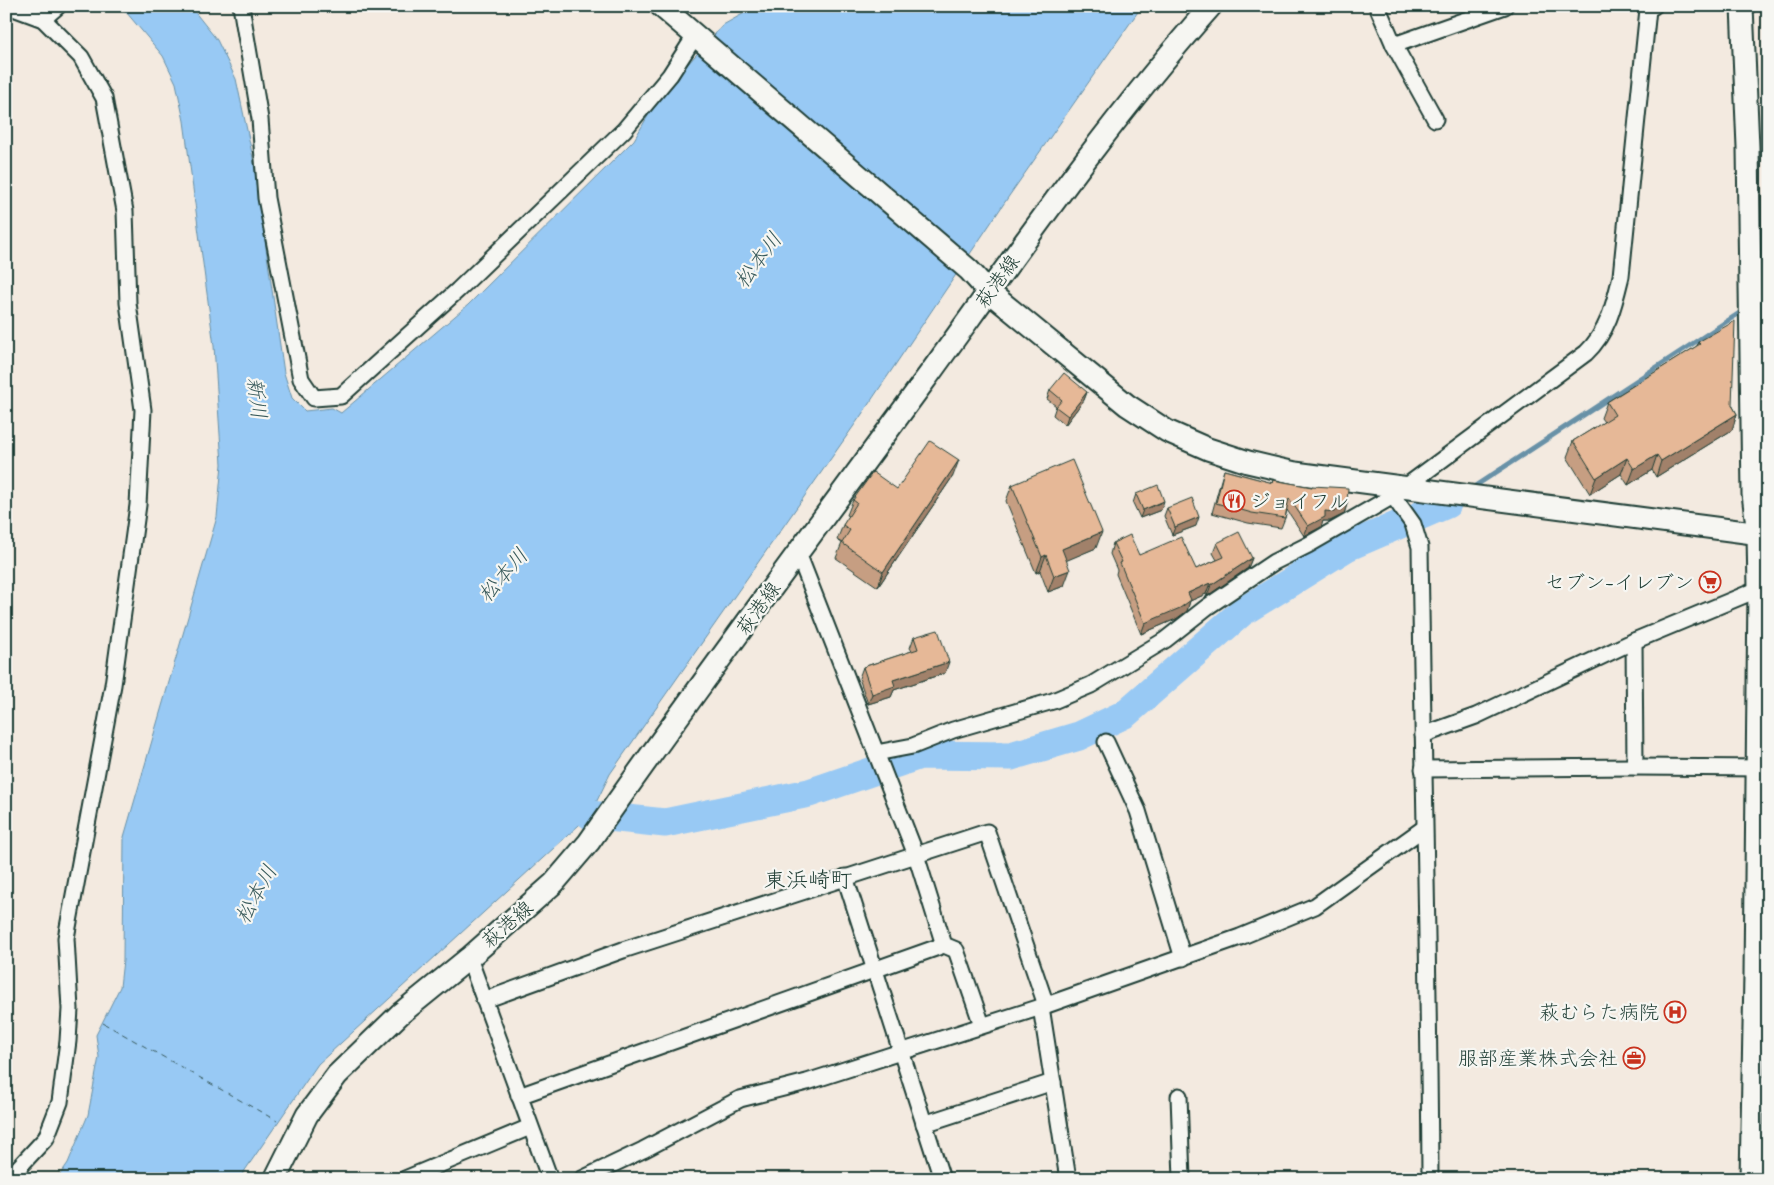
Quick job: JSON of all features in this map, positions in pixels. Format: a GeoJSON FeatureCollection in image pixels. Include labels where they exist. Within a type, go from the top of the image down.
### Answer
{"type":"FeatureCollection","features":[{"type":"Feature","properties":{"kind":"street"},"geometry":{"type":"LineString","coordinates":[[8,6],[43,19],[81,57],[104,98],[125,211],[128,303],[143,410],[138,505],[113,685],[66,938],[70,1009],[60,1102],[46,1138],[8,1179]]}},
{"type":"Feature","properties":{"kind":"street"},"geometry":{"type":"LineString","coordinates":[[43,19],[58,6]]}},
{"type":"Feature","properties":{"kind":"street"},"geometry":{"type":"LineString","coordinates":[[241,6],[260,119],[266,198],[301,379],[314,398],[341,396],[458,290],[624,130],[699,39]]}},
{"type":"Feature","properties":{"kind":"street"},"geometry":{"type":"LineString","coordinates":[[661,6],[969,270],[989,292],[1128,406],[1167,431],[1208,449],[1295,474],[1399,492],[1699,525],[1763,535]]}},
{"type":"Feature","properties":{"kind":"street","name":"萩港線"},"geometry":{"type":"LineString","coordinates":[[280,1176],[307,1116],[337,1075],[400,1014],[469,958],[554,883],[589,842],[989,292],[1165,58],[1211,6]]}},
{"type":"Feature","properties":{"kind":"street"},"geometry":{"type":"LineString","coordinates":[[1377,6],[1394,45],[1435,119]]}},
{"type":"Feature","properties":{"kind":"street"},"geometry":{"type":"LineString","coordinates":[[1394,45],[1505,6]]}},
{"type":"Feature","properties":{"kind":"street"},"geometry":{"type":"LineString","coordinates":[[878,756],[913,746],[953,730],[1053,701],[1091,685],[1165,640],[1207,607],[1274,562],[1308,545],[1399,492],[1596,344],[1612,312],[1621,276],[1648,9],[1654,6]]}},
{"type":"Feature","properties":{"kind":"street"},"geometry":{"type":"LineString","coordinates":[[1742,6],[1763,535],[1759,589],[1762,768],[1761,975],[1751,1179]]}},
{"type":"Feature","properties":{"kind":"street"},"geometry":{"type":"LineString","coordinates":[[1399,492],[1413,524],[1420,547],[1422,769],[1429,1007],[1430,1179]]}},
{"type":"Feature","properties":{"kind":"street"},"geometry":{"type":"LineString","coordinates":[[798,553],[916,855],[944,945]]}},
{"type":"Feature","properties":{"kind":"street"},"geometry":{"type":"LineString","coordinates":[[1422,735],[1476,716],[1634,642],[1759,589]]}},
{"type":"Feature","properties":{"kind":"street"},"geometry":{"type":"LineString","coordinates":[[1634,642],[1635,767]]}},
{"type":"Feature","properties":{"kind":"street"},"geometry":{"type":"LineString","coordinates":[[1106,742],[1138,811],[1183,958]]}},
{"type":"Feature","properties":{"kind":"street"},"geometry":{"type":"LineString","coordinates":[[1422,769],[1762,768]]}},
{"type":"Feature","properties":{"kind":"street"},"geometry":{"type":"LineString","coordinates":[[582,1179],[643,1150],[740,1099],[807,1082],[982,1024],[1044,1006],[1240,937],[1315,906],[1424,828]]}},
{"type":"Feature","properties":{"kind":"street"},"geometry":{"type":"LineString","coordinates":[[485,1000],[623,950],[986,832],[1044,1006],[1053,1082],[1068,1179]]}},
{"type":"Feature","properties":{"kind":"street"},"geometry":{"type":"LineString","coordinates":[[845,877],[942,1179]]}},
{"type":"Feature","properties":{"kind":"street"},"geometry":{"type":"LineString","coordinates":[[518,1096],[944,945],[956,950],[982,1024]]}},
{"type":"Feature","properties":{"kind":"street"},"geometry":{"type":"LineString","coordinates":[[469,958],[550,1179]]}},
{"type":"Feature","properties":{"kind":"street"},"geometry":{"type":"LineString","coordinates":[[924,1124],[1053,1082]]}},
{"type":"Feature","properties":{"kind":"street"},"geometry":{"type":"LineString","coordinates":[[1179,1096],[1182,1179]]}},
{"type":"Feature","properties":{"kind":"street"},"geometry":{"type":"LineString","coordinates":[[405,1179],[530,1127]]}},
{"type":"Feature","properties":{"kind":"water"},"geometry":{"type":"Polygon","coordinates":[[[121,6],[190,6],[217,40],[236,79],[253,158],[284,373],[292,398],[305,411],[332,408],[341,413],[468,305],[634,140],[660,95],[723,25],[757,6],[1142,6],[1009,196],[860,417],[610,774],[590,815],[318,1064],[239,1179],[57,1179],[68,1163],[88,1115],[99,1057],[96,1035],[120,987],[123,960],[124,837],[217,517],[222,464],[214,346],[184,121],[176,83],[163,56],[121,6]]]}},
{"type":"Feature","properties":{"kind":"building"},"geometry":{"type":"Polygon","coordinates":[[[1735,321],[1732,405],[1737,414],[1661,461],[1657,455],[1634,469],[1627,458],[1596,478],[1573,441],[1615,415],[1607,402],[1700,344],[1698,342],[1735,321]]]}},
{"type":"Feature","properties":{"kind":"building"},"geometry":{"type":"Polygon","coordinates":[[[1064,373],[1087,392],[1068,416],[1056,407],[1062,400],[1050,390],[1064,373]]]}},
{"type":"Feature","properties":{"kind":"building"},"geometry":{"type":"Polygon","coordinates":[[[930,441],[959,460],[883,572],[842,543],[850,530],[843,525],[857,503],[853,500],[873,472],[897,489],[930,441]]]}},
{"type":"Feature","properties":{"kind":"building"},"geometry":{"type":"Polygon","coordinates":[[[1072,460],[1102,532],[1062,549],[1070,570],[1054,576],[1046,555],[1042,557],[1012,485],[1072,460]]]}},
{"type":"Feature","properties":{"kind":"building"},"geometry":{"type":"Polygon","coordinates":[[[1224,470],[1273,483],[1273,480],[1312,487],[1348,488],[1347,504],[1334,512],[1325,511],[1325,517],[1308,526],[1289,498],[1285,518],[1252,513],[1216,503],[1224,470]]]}},
{"type":"Feature","properties":{"kind":"building"},"geometry":{"type":"Polygon","coordinates":[[[1158,485],[1164,501],[1143,510],[1136,494],[1158,485]]]}},
{"type":"Feature","properties":{"kind":"building"},"geometry":{"type":"Polygon","coordinates":[[[1192,498],[1199,517],[1175,527],[1167,508],[1192,498]]]}},
{"type":"Feature","properties":{"kind":"building"},"geometry":{"type":"Polygon","coordinates":[[[1239,532],[1252,558],[1211,585],[1210,583],[1188,593],[1191,600],[1180,608],[1145,623],[1113,543],[1130,535],[1139,555],[1181,537],[1196,569],[1224,557],[1217,543],[1239,532]]]}},
{"type":"Feature","properties":{"kind":"building"},"geometry":{"type":"Polygon","coordinates":[[[938,630],[949,662],[893,680],[895,686],[872,694],[863,667],[918,649],[914,637],[938,630]]]}},
{"type":"Feature","properties":{"kind":"waterway"},"geometry":{"type":"LineString","coordinates":[[1756,303],[1768,295]]}},
{"type":"Feature","properties":{"kind":"waterway"},"geometry":{"type":"LineString","coordinates":[[1469,490],[1744,310]]}},
{"type":"Feature","properties":{"kind":"waterway"},"geometry":{"type":"LineString","coordinates":[[590,815],[665,823],[809,793],[920,755],[1011,756],[1079,736],[1125,714],[1242,612],[1347,547],[1447,504]]}},
{"type":"Feature","properties":{"kind":"ferry route"},"geometry":{"type":"LineString","coordinates":[[103,1023],[277,1121]]}},
{"type":"Feature","properties":{"kind":"place","name":"ジョイフル"},"geometry":{"type":"Point","coordinates":[1234,501]}},
{"type":"Feature","properties":{"kind":"place","name":"セブン-イレブン"},"geometry":{"type":"Point","coordinates":[1710,582]}},
{"type":"Feature","properties":{"kind":"place","name":"萩むらた病院"},"geometry":{"type":"Point","coordinates":[1675,1012]}},
{"type":"Feature","properties":{"kind":"place","name":"服部産業株式会社"},"geometry":{"type":"Point","coordinates":[1634,1058]}},
{"type":"Feature","properties":{"kind":"district","name":"東浜崎町"},"geometry":{"type":"Point","coordinates":[808,879]}},
{"type":"Feature","properties":{"kind":"water label","name":"松本川"},"geometry":{"type":"Point","coordinates":[758,260]}},
{"type":"Feature","properties":{"kind":"water label","name":"新川"},"geometry":{"type":"Point","coordinates":[257,398]}},
{"type":"Feature","properties":{"kind":"water label","name":"松本川"},"geometry":{"type":"Point","coordinates":[503,575]}},
{"type":"Feature","properties":{"kind":"water label","name":"松本川"},"geometry":{"type":"Point","coordinates":[256,894]}}]}
